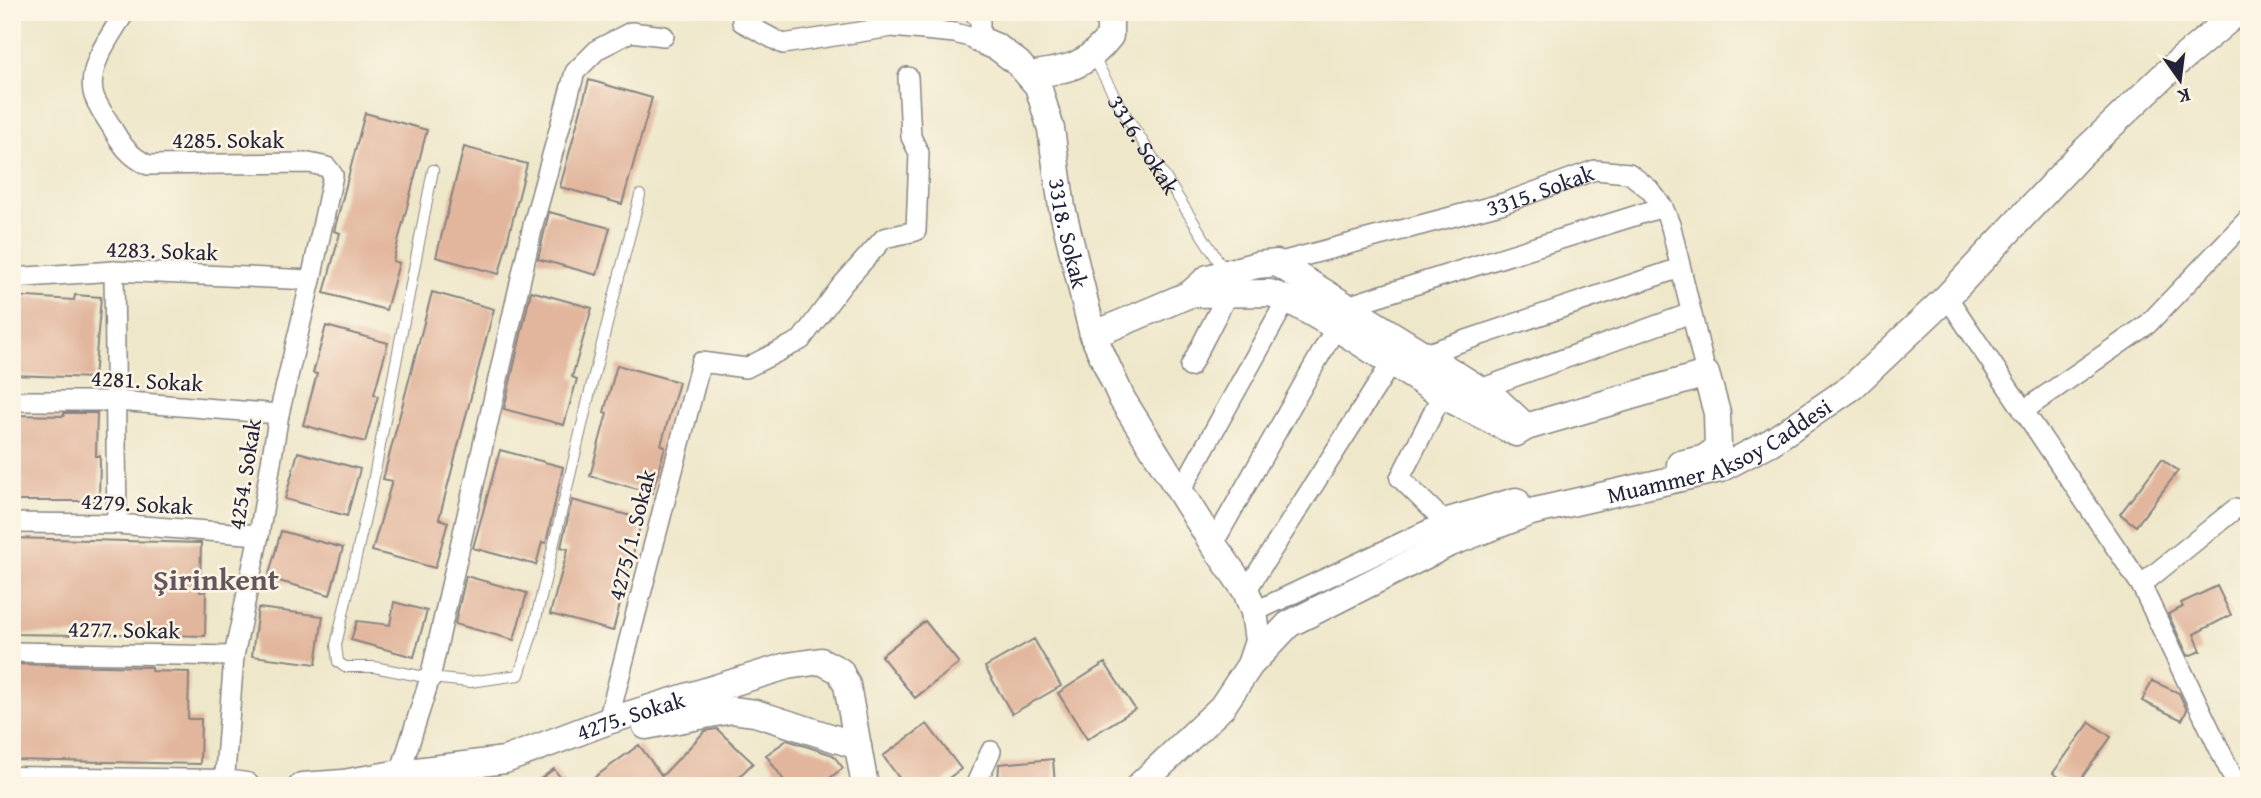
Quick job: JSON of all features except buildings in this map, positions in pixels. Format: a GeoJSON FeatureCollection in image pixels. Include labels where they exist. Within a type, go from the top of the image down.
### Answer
{"type":"FeatureCollection","features":[{"type":"Feature","properties":{"kind":"street","name":"4285. Sokak"},"geometry":{"type":"LineString","coordinates":[[125,12],[99,57],[93,74],[93,94],[120,142],[134,158],[148,164],[309,163],[327,167],[333,175]]}},
{"type":"Feature","properties":{"kind":"street","name":"3318. Sokak"},"geometry":{"type":"LineString","coordinates":[[742,12],[742,22],[783,44],[892,27],[955,33],[997,47],[1029,75],[1038,86],[1051,129],[1062,208],[1093,335],[1122,399],[1250,601]]}},
{"type":"Feature","properties":{"kind":"street"},"geometry":{"type":"LineString","coordinates":[[974,12],[980,21],[980,40]]}},
{"type":"Feature","properties":{"kind":"street"},"geometry":{"type":"LineString","coordinates":[[1029,75],[1086,61],[1110,36],[1107,12]]}},
{"type":"Feature","properties":{"kind":"street","name":"Muammer Aksoy Caddesi"},"geometry":{"type":"LineString","coordinates":[[1139,786],[1222,707],[1250,665],[1289,624],[1448,544],[1531,512],[1720,469],[1771,442],[1852,387],[1947,297],[2079,156],[2177,63],[2238,12]]}},
{"type":"Feature","properties":{"kind":"street"},"geometry":{"type":"LineString","coordinates":[[400,773],[430,678],[534,221],[575,72],[598,49],[631,32],[664,36]]}},
{"type":"Feature","properties":{"kind":"street","name":"4275/1. Sokak"},"geometry":{"type":"LineString","coordinates":[[608,721],[701,362],[746,368],[801,340],[842,285],[884,238],[916,231],[919,153],[911,137],[908,77]]}},
{"type":"Feature","properties":{"kind":"street","name":"3315. Sokak"},"geometry":{"type":"LineString","coordinates":[[1277,263],[1504,203],[1595,170],[1629,173],[1649,189],[1663,207],[1671,227],[1706,374]]}},
{"type":"Feature","properties":{"kind":"street","name":"4254. Sokak"},"geometry":{"type":"LineString","coordinates":[[231,785],[234,656],[259,535],[279,414],[333,175]]}},
{"type":"Feature","properties":{"kind":"street"},"geometry":{"type":"LineString","coordinates":[[1213,544],[1342,316],[1663,207]]}},
{"type":"Feature","properties":{"kind":"street"},"geometry":{"type":"LineString","coordinates":[[2023,411],[2148,324],[2249,218]]}},
{"type":"Feature","properties":{"kind":"street"},"geometry":{"type":"LineString","coordinates":[[1189,367],[1227,284],[1256,265],[1277,263],[1342,316],[1392,362],[1442,395],[1516,433],[1526,427],[1706,374],[1717,413],[1718,449],[1703,459],[1553,491],[1445,522],[1250,601]]}},
{"type":"Feature","properties":{"kind":"street"},"geometry":{"type":"LineString","coordinates":[[1424,354],[1681,268]]}},
{"type":"Feature","properties":{"kind":"street"},"geometry":{"type":"LineString","coordinates":[[114,271],[117,524]]}},
{"type":"Feature","properties":{"kind":"street","name":"4283. Sokak"},"geometry":{"type":"LineString","coordinates":[[12,278],[114,271],[311,281]]}},
{"type":"Feature","properties":{"kind":"street"},"geometry":{"type":"LineString","coordinates":[[1093,335],[1190,294],[1208,278],[1270,293],[1342,316],[1424,354],[1497,400],[1526,427]]}},
{"type":"Feature","properties":{"kind":"street"},"geometry":{"type":"LineString","coordinates":[[1947,297],[2141,585],[2233,785]]}},
{"type":"Feature","properties":{"kind":"street"},"geometry":{"type":"LineString","coordinates":[[1180,492],[1287,299]]}},
{"type":"Feature","properties":{"kind":"street"},"geometry":{"type":"LineString","coordinates":[[1480,389],[1691,313]]}},
{"type":"Feature","properties":{"kind":"street"},"geometry":{"type":"LineString","coordinates":[[1250,665],[1258,641],[1250,601],[1392,362]]}},
{"type":"Feature","properties":{"kind":"street"},"geometry":{"type":"LineString","coordinates":[[1442,395],[1400,478],[1445,522]]}},
{"type":"Feature","properties":{"kind":"street","name":"4281. Sokak"},"geometry":{"type":"LineString","coordinates":[[12,401],[117,401],[279,414]]}},
{"type":"Feature","properties":{"kind":"street"},"geometry":{"type":"LineString","coordinates":[[2141,585],[2235,509]]}},
{"type":"Feature","properties":{"kind":"street","name":"4279. Sokak"},"geometry":{"type":"LineString","coordinates":[[12,523],[117,524],[259,535]]}},
{"type":"Feature","properties":{"kind":"street","name":"4277. Sokak"},"geometry":{"type":"LineString","coordinates":[[12,652],[234,656]]}},
{"type":"Feature","properties":{"kind":"street","name":"4275. Sokak"},"geometry":{"type":"LineString","coordinates":[[302,786],[343,783],[505,760],[608,721],[788,666],[821,661],[840,671],[847,685],[865,786]]}},
{"type":"Feature","properties":{"kind":"street"},"geometry":{"type":"LineString","coordinates":[[505,760],[677,719],[732,710],[755,713],[858,746]]}},
{"type":"Feature","properties":{"kind":"street"},"geometry":{"type":"LineString","coordinates":[[975,786],[991,751]]}},
{"type":"Feature","properties":{"kind":"street"},"geometry":{"type":"LineString","coordinates":[[12,780],[231,785]]}},
{"type":"Feature","properties":{"kind":"lane","name":"3316. Sokak"},"geometry":{"type":"LineString","coordinates":[[1093,55],[1120,106],[1227,284]]}},
{"type":"Feature","properties":{"kind":"lane"},"geometry":{"type":"LineString","coordinates":[[433,170],[372,487],[336,645],[338,662],[345,667],[374,667],[430,678],[470,682],[519,676],[533,631],[640,195]]}},
{"type":"Feature","properties":{"kind":"district","name":"Şirinkent"},"geometry":{"type":"Point","coordinates":[216,579]}}]}
